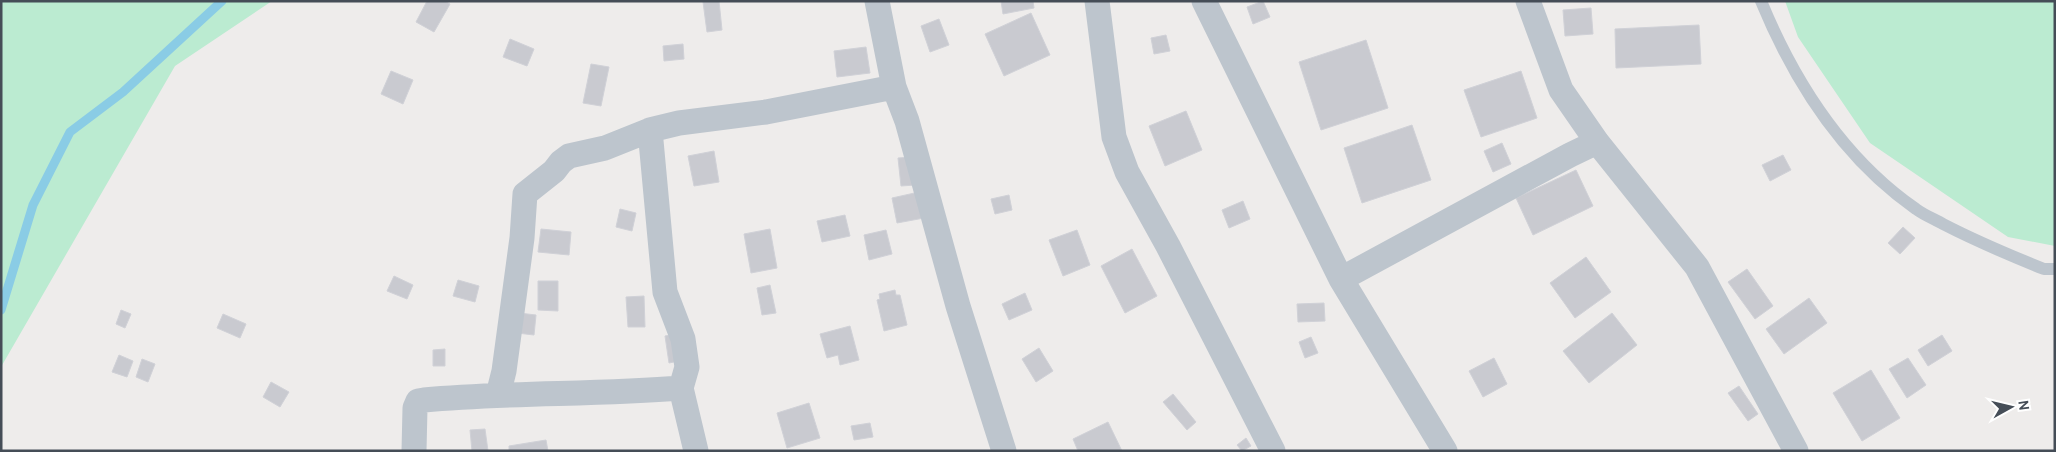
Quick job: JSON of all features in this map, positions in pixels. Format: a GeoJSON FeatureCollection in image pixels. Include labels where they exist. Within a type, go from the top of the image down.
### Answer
{"type":"FeatureCollection","features":[{"type":"Feature","properties":{"kind":"street"},"geometry":{"type":"LineString","coordinates":[[877,1],[894,87],[906,121],[958,306],[1004,451]]}},
{"type":"Feature","properties":{"kind":"street"},"geometry":{"type":"LineString","coordinates":[[1097,1],[1114,137],[1124,163],[1273,451]]}},
{"type":"Feature","properties":{"kind":"street"},"geometry":{"type":"LineString","coordinates":[[1204,1],[1341,279],[1445,451]]}},
{"type":"Feature","properties":{"kind":"street"},"geometry":{"type":"LineString","coordinates":[[1528,1],[1561,90],[1597,142],[1697,268],[1796,451]]}},
{"type":"Feature","properties":{"kind":"street"},"geometry":{"type":"LineString","coordinates":[[498,395],[504,371],[522,238],[525,194],[554,171],[561,162],[569,156],[605,148],[650,130],[679,122],[766,112],[894,87]]}},
{"type":"Feature","properties":{"kind":"street"},"geometry":{"type":"LineString","coordinates":[[650,130],[665,292],[683,339],[687,367],[681,388],[696,451]]}},
{"type":"Feature","properties":{"kind":"street"},"geometry":{"type":"LineString","coordinates":[[1341,279],[1597,142]]}},
{"type":"Feature","properties":{"kind":"street"},"geometry":{"type":"LineString","coordinates":[[414,451],[415,408],[418,401],[498,395],[628,392],[681,388]]}},
{"type":"Feature","properties":{"kind":"lane"},"geometry":{"type":"LineString","coordinates":[[1760,1],[1774,34],[1816,106],[1868,170],[1916,210],[1976,241],[2044,269],[2055,269]]}},
{"type":"Feature","properties":{"kind":"green space"},"geometry":{"type":"Polygon","coordinates":[[[1,1],[272,1],[175,66],[1,367],[1,1]]]}},
{"type":"Feature","properties":{"kind":"green space"},"geometry":{"type":"Polygon","coordinates":[[[1785,1],[2055,1],[2055,246],[2008,237],[1870,143],[1798,37],[1785,1]]]}},
{"type":"Feature","properties":{"kind":"building"},"geometry":{"type":"Polygon","coordinates":[[[427,1],[445,1],[450,4],[434,32],[416,22],[427,1]]]}},
{"type":"Feature","properties":{"kind":"building"},"geometry":{"type":"Polygon","coordinates":[[[719,1],[722,30],[707,32],[703,2],[719,1]]]}},
{"type":"Feature","properties":{"kind":"building"},"geometry":{"type":"Polygon","coordinates":[[[1001,1],[1033,1],[1034,8],[1003,14],[1001,1]]]}},
{"type":"Feature","properties":{"kind":"building"},"geometry":{"type":"Polygon","coordinates":[[[1263,1],[1270,17],[1253,24],[1247,7],[1263,1]]]}},
{"type":"Feature","properties":{"kind":"building"},"geometry":{"type":"Polygon","coordinates":[[[1591,8],[1593,34],[1565,36],[1563,10],[1591,8]]]}},
{"type":"Feature","properties":{"kind":"building"},"geometry":{"type":"Polygon","coordinates":[[[1031,13],[1050,55],[1004,76],[985,34],[1031,13]]]}},
{"type":"Feature","properties":{"kind":"building"},"geometry":{"type":"Polygon","coordinates":[[[939,19],[949,45],[930,52],[921,26],[939,19]]]}},
{"type":"Feature","properties":{"kind":"building"},"geometry":{"type":"Polygon","coordinates":[[[1699,25],[1701,64],[1616,68],[1615,29],[1699,25]]]}},
{"type":"Feature","properties":{"kind":"building"},"geometry":{"type":"Polygon","coordinates":[[[1166,35],[1170,51],[1154,54],[1151,38],[1166,35]]]}},
{"type":"Feature","properties":{"kind":"building"},"geometry":{"type":"Polygon","coordinates":[[[510,39],[534,49],[527,66],[503,57],[510,39]]]}},
{"type":"Feature","properties":{"kind":"building"},"geometry":{"type":"Polygon","coordinates":[[[1366,40],[1388,108],[1321,130],[1299,62],[1366,40]]]}},
{"type":"Feature","properties":{"kind":"building"},"geometry":{"type":"Polygon","coordinates":[[[683,44],[684,59],[664,61],[663,46],[683,44]]]}},
{"type":"Feature","properties":{"kind":"building"},"geometry":{"type":"Polygon","coordinates":[[[866,47],[870,73],[837,77],[834,51],[866,47]]]}},
{"type":"Feature","properties":{"kind":"building"},"geometry":{"type":"Polygon","coordinates":[[[591,64],[609,67],[601,106],[583,103],[591,64]]]}},
{"type":"Feature","properties":{"kind":"building"},"geometry":{"type":"Polygon","coordinates":[[[391,71],[413,80],[403,104],[381,94],[391,71]]]}},
{"type":"Feature","properties":{"kind":"building"},"geometry":{"type":"Polygon","coordinates":[[[1521,71],[1537,118],[1481,137],[1464,90],[1521,71]]]}},
{"type":"Feature","properties":{"kind":"building"},"geometry":{"type":"Polygon","coordinates":[[[1186,111],[1202,150],[1165,166],[1149,126],[1186,111]]]}},
{"type":"Feature","properties":{"kind":"building"},"geometry":{"type":"Polygon","coordinates":[[[1412,125],[1431,180],[1362,203],[1344,148],[1412,125]]]}},
{"type":"Feature","properties":{"kind":"building"},"geometry":{"type":"Polygon","coordinates":[[[1502,143],[1511,164],[1493,172],[1484,151],[1502,143]]]}},
{"type":"Feature","properties":{"kind":"building"},"geometry":{"type":"Polygon","coordinates":[[[714,151],[719,182],[694,186],[688,156],[714,151]]]}},
{"type":"Feature","properties":{"kind":"building"},"geometry":{"type":"Polygon","coordinates":[[[1783,155],[1791,170],[1770,181],[1762,165],[1783,155]]]}},
{"type":"Feature","properties":{"kind":"building"},"geometry":{"type":"Polygon","coordinates":[[[912,157],[915,185],[901,186],[898,158],[912,157]]]}},
{"type":"Feature","properties":{"kind":"building"},"geometry":{"type":"Polygon","coordinates":[[[1576,170],[1593,206],[1533,235],[1516,198],[1576,170]]]}},
{"type":"Feature","properties":{"kind":"building"},"geometry":{"type":"Polygon","coordinates":[[[919,192],[924,218],[897,223],[892,198],[919,192]]]}},
{"type":"Feature","properties":{"kind":"building"},"geometry":{"type":"Polygon","coordinates":[[[1009,195],[1012,210],[995,214],[991,199],[1009,195]]]}},
{"type":"Feature","properties":{"kind":"building"},"geometry":{"type":"Polygon","coordinates":[[[1243,201],[1250,219],[1229,228],[1222,210],[1243,201]]]}},
{"type":"Feature","properties":{"kind":"building"},"geometry":{"type":"Polygon","coordinates":[[[620,209],[636,213],[632,231],[616,227],[620,209]]]}},
{"type":"Feature","properties":{"kind":"building"},"geometry":{"type":"Polygon","coordinates":[[[845,215],[850,236],[822,242],[817,221],[845,215]]]}},
{"type":"Feature","properties":{"kind":"building"},"geometry":{"type":"Polygon","coordinates":[[[1903,227],[1915,238],[1900,254],[1888,243],[1903,227]]]}},
{"type":"Feature","properties":{"kind":"building"},"geometry":{"type":"Polygon","coordinates":[[[541,229],[571,232],[569,255],[538,252],[541,229]]]}},
{"type":"Feature","properties":{"kind":"building"},"geometry":{"type":"Polygon","coordinates":[[[770,229],[777,268],[751,273],[744,234],[770,229]]]}},
{"type":"Feature","properties":{"kind":"building"},"geometry":{"type":"Polygon","coordinates":[[[886,230],[892,254],[869,260],[864,235],[886,230]]]}},
{"type":"Feature","properties":{"kind":"building"},"geometry":{"type":"Polygon","coordinates":[[[1077,230],[1090,265],[1063,276],[1049,240],[1077,230]]]}},
{"type":"Feature","properties":{"kind":"building"},"geometry":{"type":"Polygon","coordinates":[[[1132,249],[1157,296],[1125,313],[1101,266],[1132,249]]]}},
{"type":"Feature","properties":{"kind":"building"},"geometry":{"type":"Polygon","coordinates":[[[1586,257],[1611,292],[1575,318],[1550,283],[1586,257]]]}},
{"type":"Feature","properties":{"kind":"building"},"geometry":{"type":"Polygon","coordinates":[[[1747,269],[1773,306],[1755,319],[1728,282],[1747,269]]]}},
{"type":"Feature","properties":{"kind":"building"},"geometry":{"type":"Polygon","coordinates":[[[394,276],[413,285],[407,299],[387,291],[394,276]]]}},
{"type":"Feature","properties":{"kind":"building"},"geometry":{"type":"Polygon","coordinates":[[[458,280],[479,286],[475,302],[453,296],[458,280]]]}},
{"type":"Feature","properties":{"kind":"building"},"geometry":{"type":"Polygon","coordinates":[[[538,281],[558,281],[558,311],[538,310],[538,281]]]}},
{"type":"Feature","properties":{"kind":"building"},"geometry":{"type":"Polygon","coordinates":[[[770,285],[776,313],[762,315],[757,288],[770,285]]]}},
{"type":"Feature","properties":{"kind":"building"},"geometry":{"type":"Polygon","coordinates":[[[895,290],[896,295],[900,295],[907,325],[884,331],[877,300],[880,299],[879,294],[895,290]]]}},
{"type":"Feature","properties":{"kind":"building"},"geometry":{"type":"Polygon","coordinates":[[[1025,293],[1032,310],[1009,320],[1002,304],[1025,293]]]}},
{"type":"Feature","properties":{"kind":"building"},"geometry":{"type":"Polygon","coordinates":[[[644,296],[645,327],[628,327],[626,297],[644,296]]]}},
{"type":"Feature","properties":{"kind":"building"},"geometry":{"type":"Polygon","coordinates":[[[1809,298],[1827,323],[1784,354],[1766,329],[1809,298]]]}},
{"type":"Feature","properties":{"kind":"building"},"geometry":{"type":"Polygon","coordinates":[[[1324,303],[1325,321],[1298,322],[1297,304],[1324,303]]]}},
{"type":"Feature","properties":{"kind":"building"},"geometry":{"type":"Polygon","coordinates":[[[121,310],[131,314],[125,328],[116,324],[121,310]]]}},
{"type":"Feature","properties":{"kind":"building"},"geometry":{"type":"Polygon","coordinates":[[[519,313],[536,315],[534,335],[517,333],[519,313]]]}},
{"type":"Feature","properties":{"kind":"building"},"geometry":{"type":"Polygon","coordinates":[[[1612,313],[1637,345],[1589,383],[1563,351],[1612,313]]]}},
{"type":"Feature","properties":{"kind":"building"},"geometry":{"type":"Polygon","coordinates":[[[223,314],[246,324],[240,338],[217,328],[223,314]]]}},
{"type":"Feature","properties":{"kind":"building"},"geometry":{"type":"Polygon","coordinates":[[[850,326],[859,360],[840,365],[838,355],[827,358],[820,334],[850,326]]]}},
{"type":"Feature","properties":{"kind":"building"},"geometry":{"type":"Polygon","coordinates":[[[680,333],[684,360],[669,363],[665,336],[680,333]]]}},
{"type":"Feature","properties":{"kind":"building"},"geometry":{"type":"Polygon","coordinates":[[[1942,335],[1952,351],[1928,366],[1918,350],[1942,335]]]}},
{"type":"Feature","properties":{"kind":"building"},"geometry":{"type":"Polygon","coordinates":[[[1311,337],[1318,353],[1305,358],[1299,342],[1311,337]]]}},
{"type":"Feature","properties":{"kind":"building"},"geometry":{"type":"Polygon","coordinates":[[[1039,348],[1053,371],[1036,382],[1022,359],[1039,348]]]}},
{"type":"Feature","properties":{"kind":"building"},"geometry":{"type":"Polygon","coordinates":[[[445,349],[445,366],[433,366],[433,350],[445,349]]]}},
{"type":"Feature","properties":{"kind":"building"},"geometry":{"type":"Polygon","coordinates":[[[119,355],[133,361],[127,377],[112,372],[119,355]]]}},
{"type":"Feature","properties":{"kind":"building"},"geometry":{"type":"Polygon","coordinates":[[[1494,358],[1507,384],[1483,397],[1469,371],[1494,358]]]}},
{"type":"Feature","properties":{"kind":"building"},"geometry":{"type":"Polygon","coordinates":[[[1908,358],[1926,385],[1907,398],[1889,369],[1908,358]]]}},
{"type":"Feature","properties":{"kind":"building"},"geometry":{"type":"Polygon","coordinates":[[[142,359],[155,364],[148,382],[136,377],[142,359]]]}},
{"type":"Feature","properties":{"kind":"building"},"geometry":{"type":"Polygon","coordinates":[[[1871,370],[1900,418],[1862,441],[1833,393],[1871,370]]]}},
{"type":"Feature","properties":{"kind":"building"},"geometry":{"type":"Polygon","coordinates":[[[271,382],[289,392],[280,407],[263,397],[271,382]]]}},
{"type":"Feature","properties":{"kind":"building"},"geometry":{"type":"Polygon","coordinates":[[[1739,386],[1758,414],[1748,421],[1728,393],[1739,386]]]}},
{"type":"Feature","properties":{"kind":"building"},"geometry":{"type":"Polygon","coordinates":[[[1173,394],[1196,422],[1187,430],[1163,402],[1173,394]]]}},
{"type":"Feature","properties":{"kind":"building"},"geometry":{"type":"Polygon","coordinates":[[[809,403],[820,438],[787,448],[777,413],[809,403]]]}},
{"type":"Feature","properties":{"kind":"building"},"geometry":{"type":"Polygon","coordinates":[[[1108,422],[1122,451],[1078,451],[1073,439],[1108,422]]]}},
{"type":"Feature","properties":{"kind":"building"},"geometry":{"type":"Polygon","coordinates":[[[870,423],[873,437],[854,440],[851,426],[870,423]]]}},
{"type":"Feature","properties":{"kind":"building"},"geometry":{"type":"Polygon","coordinates":[[[485,429],[488,451],[472,451],[470,430],[485,429]]]}},
{"type":"Feature","properties":{"kind":"building"},"geometry":{"type":"Polygon","coordinates":[[[1246,438],[1251,446],[1242,451],[1237,445],[1246,438]]]}},
{"type":"Feature","properties":{"kind":"building"},"geometry":{"type":"Polygon","coordinates":[[[546,440],[548,451],[509,451],[509,446],[546,440]]]}},
{"type":"Feature","properties":{"kind":"waterway"},"geometry":{"type":"LineString","coordinates":[[1,310],[33,205],[70,132],[123,92],[222,1]]}}]}
